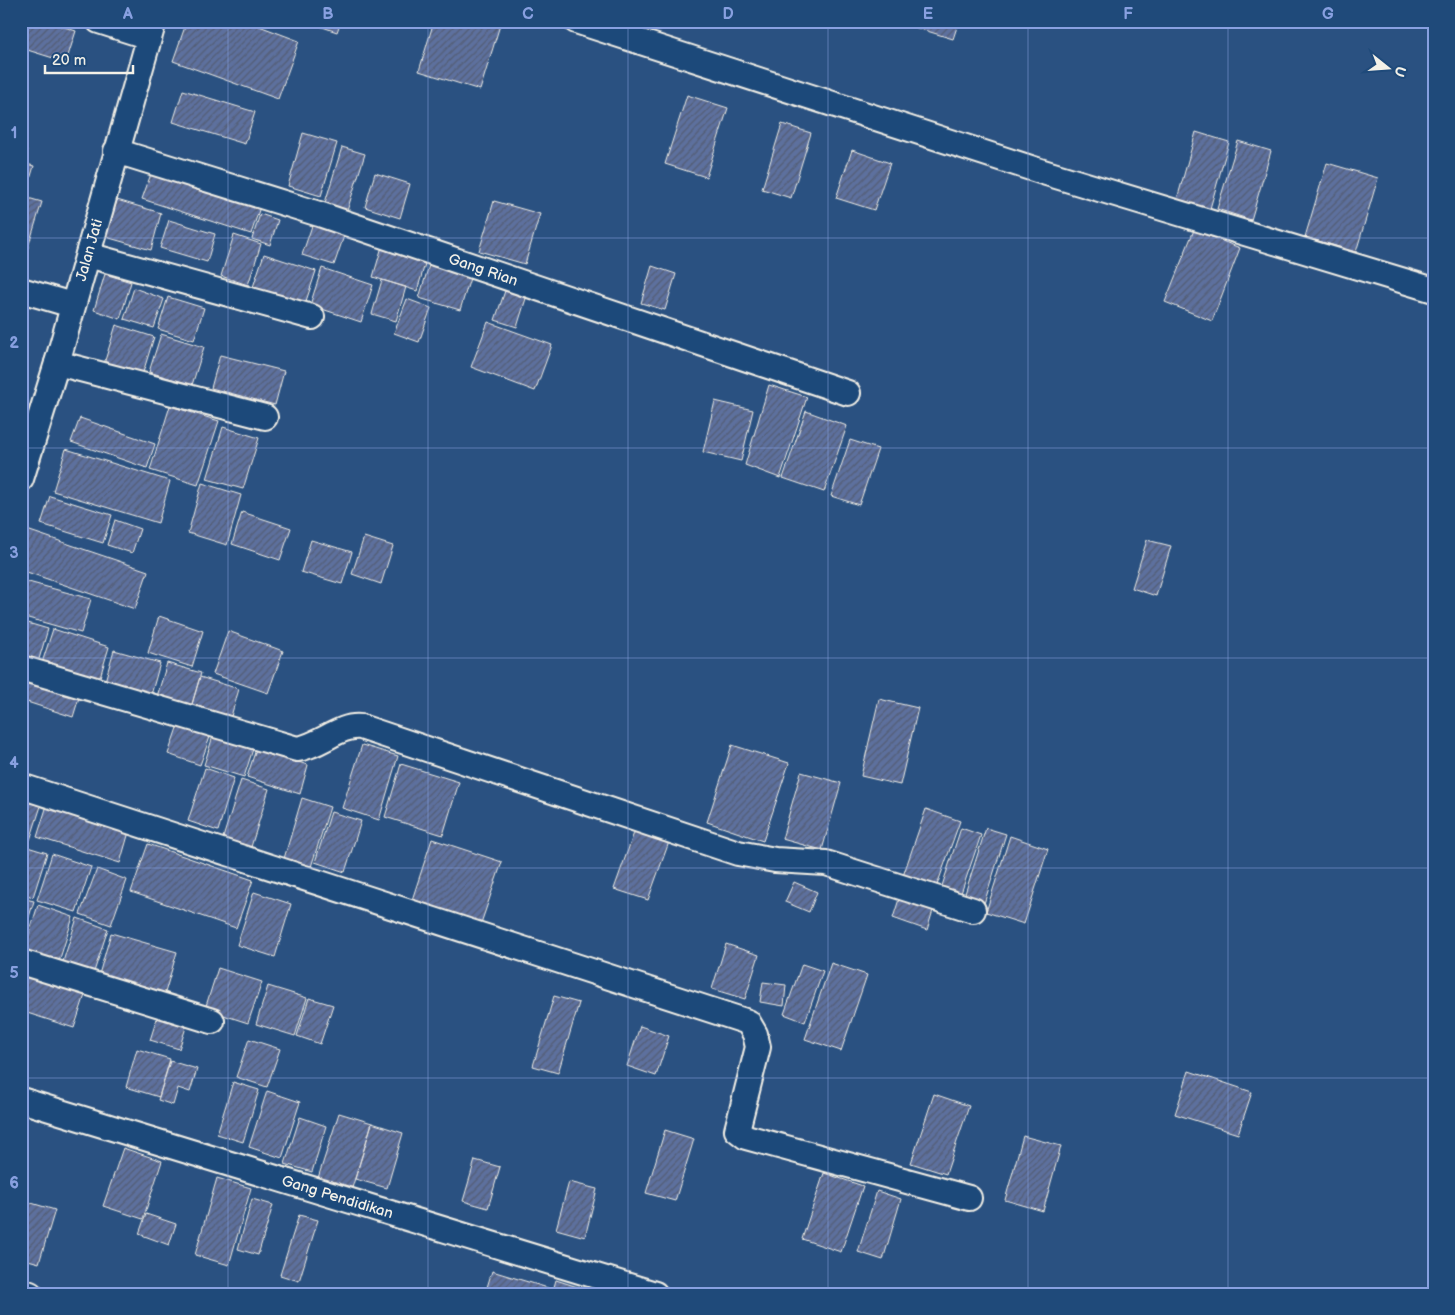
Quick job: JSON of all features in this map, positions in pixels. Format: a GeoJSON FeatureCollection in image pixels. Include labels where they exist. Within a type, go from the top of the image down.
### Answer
{"type":"FeatureCollection","features":[{"type":"Feature","properties":{"kind":"street"},"geometry":{"type":"LineString","coordinates":[[99,21],[151,29]]}},
{"type":"Feature","properties":{"kind":"street"},"geometry":{"type":"LineString","coordinates":[[576,21],[1043,172],[1434,290]]}},
{"type":"Feature","properties":{"kind":"street","name":"Jalan Jati"},"geometry":{"type":"LineString","coordinates":[[23,467],[57,364],[151,29]]}},
{"type":"Feature","properties":{"kind":"street","name":"Gang Rian"},"geometry":{"type":"LineString","coordinates":[[116,151],[319,214],[848,393]]}},
{"type":"Feature","properties":{"kind":"street"},"geometry":{"type":"LineString","coordinates":[[88,255],[312,317]]}},
{"type":"Feature","properties":{"kind":"street"},"geometry":{"type":"LineString","coordinates":[[21,290],[72,305]]}},
{"type":"Feature","properties":{"kind":"street"},"geometry":{"type":"LineString","coordinates":[[57,364],[265,416]]}},
{"type":"Feature","properties":{"kind":"street"},"geometry":{"type":"LineString","coordinates":[[21,668],[297,749],[307,748],[349,727],[361,727],[738,853],[775,860],[826,863],[973,910]]}},
{"type":"Feature","properties":{"kind":"street"},"geometry":{"type":"LineString","coordinates":[[21,786],[748,1022],[755,1034],[758,1047],[737,1130],[741,1134],[746,1137],[969,1198]]}},
{"type":"Feature","properties":{"kind":"street"},"geometry":{"type":"LineString","coordinates":[[21,962],[212,1021]]}},
{"type":"Feature","properties":{"kind":"street","name":"Gang Pendidikan"},"geometry":{"type":"LineString","coordinates":[[21,1100],[655,1294]]}},
{"type":"Feature","properties":{"kind":"street"},"geometry":{"type":"LineString","coordinates":[[21,1291],[30,1294]]}},
{"type":"Feature","properties":{"kind":"building"},"geometry":{"type":"Polygon","coordinates":[[[28,21],[47,21],[76,31],[66,62],[21,48],[21,42],[28,21]]]}},
{"type":"Feature","properties":{"kind":"building"},"geometry":{"type":"Polygon","coordinates":[[[187,21],[246,21],[299,41],[278,99],[173,61],[187,21]]]}},
{"type":"Feature","properties":{"kind":"building"},"geometry":{"type":"Polygon","coordinates":[[[305,21],[341,21],[337,32],[305,21]]]}},
{"type":"Feature","properties":{"kind":"building"},"geometry":{"type":"Polygon","coordinates":[[[434,21],[488,21],[500,25],[480,90],[419,71],[434,21]]]}},
{"type":"Feature","properties":{"kind":"building"},"geometry":{"type":"Polygon","coordinates":[[[916,21],[959,21],[953,39],[914,27],[916,21]]]}},
{"type":"Feature","properties":{"kind":"building"},"geometry":{"type":"Polygon","coordinates":[[[183,90],[255,112],[245,144],[173,122],[183,90]]]}},
{"type":"Feature","properties":{"kind":"building"},"geometry":{"type":"Polygon","coordinates":[[[687,95],[728,108],[706,177],[665,164],[687,95]]]}},
{"type":"Feature","properties":{"kind":"building"},"geometry":{"type":"Polygon","coordinates":[[[782,124],[811,133],[791,198],[762,189],[782,124]]]}},
{"type":"Feature","properties":{"kind":"building"},"geometry":{"type":"Polygon","coordinates":[[[1196,132],[1229,142],[1209,212],[1176,203],[1196,132]]]}},
{"type":"Feature","properties":{"kind":"building"},"geometry":{"type":"Polygon","coordinates":[[[303,133],[337,143],[321,196],[288,186],[303,133]]]}},
{"type":"Feature","properties":{"kind":"building"},"geometry":{"type":"Polygon","coordinates":[[[1238,141],[1271,151],[1251,220],[1217,209],[1238,141]]]}},
{"type":"Feature","properties":{"kind":"building"},"geometry":{"type":"Polygon","coordinates":[[[342,147],[365,154],[346,214],[324,206],[342,147]]]}},
{"type":"Feature","properties":{"kind":"building"},"geometry":{"type":"Polygon","coordinates":[[[21,148],[27,150],[23,163],[34,166],[28,186],[21,184],[21,148]]]}},
{"type":"Feature","properties":{"kind":"building"},"geometry":{"type":"Polygon","coordinates":[[[852,150],[890,163],[874,210],[836,198],[852,150]]]}},
{"type":"Feature","properties":{"kind":"building"},"geometry":{"type":"Polygon","coordinates":[[[1327,163],[1378,178],[1356,252],[1305,237],[1327,163]]]}},
{"type":"Feature","properties":{"kind":"building"},"geometry":{"type":"Polygon","coordinates":[[[152,171],[260,207],[251,234],[142,199],[152,171]]]}},
{"type":"Feature","properties":{"kind":"building"},"geometry":{"type":"Polygon","coordinates":[[[375,173],[410,184],[400,218],[365,207],[375,173]]]}},
{"type":"Feature","properties":{"kind":"building"},"geometry":{"type":"Polygon","coordinates":[[[21,196],[42,202],[21,270],[21,196]]]}},
{"type":"Feature","properties":{"kind":"building"},"geometry":{"type":"Polygon","coordinates":[[[117,200],[161,213],[151,250],[106,237],[117,200]]]}},
{"type":"Feature","properties":{"kind":"building"},"geometry":{"type":"Polygon","coordinates":[[[494,201],[540,214],[525,264],[479,251],[494,201]]]}},
{"type":"Feature","properties":{"kind":"building"},"geometry":{"type":"Polygon","coordinates":[[[260,214],[278,220],[270,245],[252,239],[260,214]]]}},
{"type":"Feature","properties":{"kind":"building"},"geometry":{"type":"Polygon","coordinates":[[[315,217],[347,227],[334,265],[302,255],[315,217]]]}},
{"type":"Feature","properties":{"kind":"building"},"geometry":{"type":"Polygon","coordinates":[[[169,220],[215,234],[207,262],[160,248],[169,220]]]}},
{"type":"Feature","properties":{"kind":"building"},"geometry":{"type":"Polygon","coordinates":[[[1194,230],[1240,248],[1212,321],[1165,302],[1194,230]]]}},
{"type":"Feature","properties":{"kind":"building"},"geometry":{"type":"Polygon","coordinates":[[[234,235],[261,244],[248,285],[221,276],[234,235]]]}},
{"type":"Feature","properties":{"kind":"building"},"geometry":{"type":"Polygon","coordinates":[[[383,243],[427,257],[417,291],[373,277],[383,243]]]}},
{"type":"Feature","properties":{"kind":"building"},"geometry":{"type":"Polygon","coordinates":[[[264,254],[316,271],[304,307],[252,290],[264,254]]]}},
{"type":"Feature","properties":{"kind":"building"},"geometry":{"type":"Polygon","coordinates":[[[430,262],[471,275],[460,310],[419,298],[430,262]]]}},
{"type":"Feature","properties":{"kind":"building"},"geometry":{"type":"Polygon","coordinates":[[[652,266],[676,274],[665,310],[641,303],[652,266]]]}},
{"type":"Feature","properties":{"kind":"building"},"geometry":{"type":"Polygon","coordinates":[[[322,268],[373,285],[361,322],[310,305],[322,268]]]}},
{"type":"Feature","properties":{"kind":"building"},"geometry":{"type":"Polygon","coordinates":[[[105,274],[131,282],[120,319],[94,310],[105,274]]]}},
{"type":"Feature","properties":{"kind":"building"},"geometry":{"type":"Polygon","coordinates":[[[382,280],[406,287],[396,321],[372,314],[382,280]]]}},
{"type":"Feature","properties":{"kind":"building"},"geometry":{"type":"Polygon","coordinates":[[[507,285],[528,292],[517,327],[495,320],[507,285]]]}},
{"type":"Feature","properties":{"kind":"building"},"geometry":{"type":"Polygon","coordinates":[[[134,288],[164,299],[154,328],[124,319],[134,288]]]}},
{"type":"Feature","properties":{"kind":"building"},"geometry":{"type":"Polygon","coordinates":[[[168,297],[204,308],[194,340],[158,329],[168,297]]]}},
{"type":"Feature","properties":{"kind":"building"},"geometry":{"type":"Polygon","coordinates":[[[407,299],[431,308],[419,342],[394,333],[407,299]]]}},
{"type":"Feature","properties":{"kind":"building"},"geometry":{"type":"Polygon","coordinates":[[[488,322],[552,345],[535,391],[471,367],[488,322]]]}},
{"type":"Feature","properties":{"kind":"building"},"geometry":{"type":"Polygon","coordinates":[[[116,325],[154,337],[141,379],[103,367],[116,325]]]}},
{"type":"Feature","properties":{"kind":"building"},"geometry":{"type":"Polygon","coordinates":[[[161,334],[204,347],[192,385],[149,372],[161,334]]]}},
{"type":"Feature","properties":{"kind":"building"},"geometry":{"type":"Polygon","coordinates":[[[220,355],[284,371],[275,405],[211,388],[220,355]]]}},
{"type":"Feature","properties":{"kind":"building"},"geometry":{"type":"Polygon","coordinates":[[[769,385],[807,397],[780,478],[745,465],[769,385]]]}},
{"type":"Feature","properties":{"kind":"building"},"geometry":{"type":"Polygon","coordinates":[[[715,401],[753,410],[741,461],[703,452],[715,401]]]}},
{"type":"Feature","properties":{"kind":"building"},"geometry":{"type":"Polygon","coordinates":[[[170,406],[219,421],[198,485],[150,470],[170,406]]]}},
{"type":"Feature","properties":{"kind":"building"},"geometry":{"type":"Polygon","coordinates":[[[806,411],[847,426],[824,492],[783,478],[806,411]]]}},
{"type":"Feature","properties":{"kind":"building"},"geometry":{"type":"Polygon","coordinates":[[[80,418],[155,444],[147,468],[71,442],[80,418]]]}},
{"type":"Feature","properties":{"kind":"building"},"geometry":{"type":"Polygon","coordinates":[[[223,427],[259,438],[243,489],[207,479],[223,427]]]}},
{"type":"Feature","properties":{"kind":"building"},"geometry":{"type":"Polygon","coordinates":[[[850,440],[878,449],[859,505],[831,496],[850,440]]]}},
{"type":"Feature","properties":{"kind":"building"},"geometry":{"type":"Polygon","coordinates":[[[66,449],[170,481],[158,523],[53,491],[66,449]]]}},
{"type":"Feature","properties":{"kind":"building"},"geometry":{"type":"Polygon","coordinates":[[[202,483],[241,495],[227,545],[188,533],[202,483]]]}},
{"type":"Feature","properties":{"kind":"building"},"geometry":{"type":"Polygon","coordinates":[[[50,496],[112,515],[103,543],[41,524],[50,496]]]}},
{"type":"Feature","properties":{"kind":"building"},"geometry":{"type":"Polygon","coordinates":[[[242,512],[291,528],[280,560],[232,544],[242,512]]]}},
{"type":"Feature","properties":{"kind":"building"},"geometry":{"type":"Polygon","coordinates":[[[115,520],[140,529],[132,553],[107,545],[115,520]]]}},
{"type":"Feature","properties":{"kind":"building"},"geometry":{"type":"Polygon","coordinates":[[[24,529],[148,571],[135,609],[21,570],[21,538],[24,529]]]}},
{"type":"Feature","properties":{"kind":"building"},"geometry":{"type":"Polygon","coordinates":[[[364,537],[393,546],[381,584],[352,574],[364,537]]]}},
{"type":"Feature","properties":{"kind":"building"},"geometry":{"type":"Polygon","coordinates":[[[311,540],[352,552],[342,584],[301,572],[311,540]]]}},
{"type":"Feature","properties":{"kind":"building"},"geometry":{"type":"Polygon","coordinates":[[[1147,540],[1171,546],[1156,596],[1132,588],[1147,540]]]}},
{"type":"Feature","properties":{"kind":"building"},"geometry":{"type":"Polygon","coordinates":[[[21,580],[91,599],[81,633],[21,616],[21,580]]]}},
{"type":"Feature","properties":{"kind":"building"},"geometry":{"type":"Polygon","coordinates":[[[159,616],[203,631],[192,667],[148,653],[159,616]]]}},
{"type":"Feature","properties":{"kind":"building"},"geometry":{"type":"Polygon","coordinates":[[[21,621],[48,629],[36,669],[21,664],[21,621]]]}},
{"type":"Feature","properties":{"kind":"building"},"geometry":{"type":"Polygon","coordinates":[[[53,629],[109,647],[97,687],[40,669],[53,629]]]}},
{"type":"Feature","properties":{"kind":"building"},"geometry":{"type":"Polygon","coordinates":[[[228,631],[283,651],[268,693],[213,674],[228,631]]]}},
{"type":"Feature","properties":{"kind":"building"},"geometry":{"type":"Polygon","coordinates":[[[114,650],[160,663],[149,702],[103,688],[114,650]]]}},
{"type":"Feature","properties":{"kind":"building"},"geometry":{"type":"Polygon","coordinates":[[[167,663],[201,673],[190,711],[156,700],[167,663]]]}},
{"type":"Feature","properties":{"kind":"building"},"geometry":{"type":"Polygon","coordinates":[[[25,674],[81,691],[73,717],[21,700],[21,684],[25,674]]]}},
{"type":"Feature","properties":{"kind":"building"},"geometry":{"type":"Polygon","coordinates":[[[200,677],[239,689],[229,723],[190,711],[200,677]]]}},
{"type":"Feature","properties":{"kind":"building"},"geometry":{"type":"Polygon","coordinates":[[[879,699],[918,708],[900,785],[861,776],[879,699]]]}},
{"type":"Feature","properties":{"kind":"building"},"geometry":{"type":"Polygon","coordinates":[[[178,725],[210,737],[200,765],[168,754],[178,725]]]}},
{"type":"Feature","properties":{"kind":"building"},"geometry":{"type":"Polygon","coordinates":[[[213,736],[253,749],[244,777],[204,765],[213,736]]]}},
{"type":"Feature","properties":{"kind":"building"},"geometry":{"type":"Polygon","coordinates":[[[362,745],[398,756],[379,820],[342,808],[362,745]]]}},
{"type":"Feature","properties":{"kind":"building"},"geometry":{"type":"Polygon","coordinates":[[[732,745],[789,763],[763,841],[707,822],[732,745]]]}},
{"type":"Feature","properties":{"kind":"building"},"geometry":{"type":"Polygon","coordinates":[[[256,749],[308,765],[300,794],[247,777],[256,749]]]}},
{"type":"Feature","properties":{"kind":"building"},"geometry":{"type":"Polygon","coordinates":[[[401,764],[459,782],[443,835],[385,817],[401,764]]]}},
{"type":"Feature","properties":{"kind":"building"},"geometry":{"type":"Polygon","coordinates":[[[205,768],[234,778],[218,831],[188,821],[205,768]]]}},
{"type":"Feature","properties":{"kind":"building"},"geometry":{"type":"Polygon","coordinates":[[[801,772],[841,783],[822,850],[782,839],[801,772]]]}},
{"type":"Feature","properties":{"kind":"building"},"geometry":{"type":"Polygon","coordinates":[[[241,780],[269,789],[250,850],[222,841],[241,780]]]}},
{"type":"Feature","properties":{"kind":"building"},"geometry":{"type":"Polygon","coordinates":[[[302,798],[330,807],[310,870],[283,862],[302,798]]]}},
{"type":"Feature","properties":{"kind":"building"},"geometry":{"type":"Polygon","coordinates":[[[49,799],[131,825],[120,863],[37,837],[49,799]]]}},
{"type":"Feature","properties":{"kind":"building"},"geometry":{"type":"Polygon","coordinates":[[[21,800],[41,806],[30,840],[21,837],[21,800]]]}},
{"type":"Feature","properties":{"kind":"building"},"geometry":{"type":"Polygon","coordinates":[[[926,809],[960,821],[936,888],[903,876],[926,809]]]}},
{"type":"Feature","properties":{"kind":"building"},"geometry":{"type":"Polygon","coordinates":[[[331,812],[361,821],[345,872],[315,862],[331,812]]]}},
{"type":"Feature","properties":{"kind":"building"},"geometry":{"type":"Polygon","coordinates":[[[961,828],[981,835],[959,899],[940,892],[961,828]]]}},
{"type":"Feature","properties":{"kind":"building"},"geometry":{"type":"Polygon","coordinates":[[[986,828],[1006,834],[982,910],[962,903],[986,828]]]}},
{"type":"Feature","properties":{"kind":"building"},"geometry":{"type":"Polygon","coordinates":[[[635,830],[669,842],[648,900],[614,889],[635,830]]]}},
{"type":"Feature","properties":{"kind":"building"},"geometry":{"type":"Polygon","coordinates":[[[1010,836],[1048,849],[1024,924],[986,912],[1010,836]]]}},
{"type":"Feature","properties":{"kind":"building"},"geometry":{"type":"Polygon","coordinates":[[[432,839],[502,862],[479,929],[410,906],[432,839]]]}},
{"type":"Feature","properties":{"kind":"building"},"geometry":{"type":"Polygon","coordinates":[[[148,844],[253,880],[236,928],[131,892],[148,844]]]}},
{"type":"Feature","properties":{"kind":"building"},"geometry":{"type":"Polygon","coordinates":[[[21,845],[47,853],[33,897],[21,893],[21,845]]]}},
{"type":"Feature","properties":{"kind":"building"},"geometry":{"type":"Polygon","coordinates":[[[52,854],[91,867],[76,912],[37,900],[52,854]]]}},
{"type":"Feature","properties":{"kind":"building"},"geometry":{"type":"Polygon","coordinates":[[[97,869],[127,880],[111,925],[80,914],[97,869]]]}},
{"type":"Feature","properties":{"kind":"building"},"geometry":{"type":"Polygon","coordinates":[[[794,882],[817,892],[809,912],[785,902],[794,882]]]}},
{"type":"Feature","properties":{"kind":"building"},"geometry":{"type":"Polygon","coordinates":[[[254,892],[291,904],[275,957],[237,945],[254,892]]]}},
{"type":"Feature","properties":{"kind":"building"},"geometry":{"type":"Polygon","coordinates":[[[900,896],[934,907],[927,930],[893,918],[900,896]]]}},
{"type":"Feature","properties":{"kind":"building"},"geometry":{"type":"Polygon","coordinates":[[[21,898],[34,901],[21,942],[21,898]]]}},
{"type":"Feature","properties":{"kind":"building"},"geometry":{"type":"Polygon","coordinates":[[[38,905],[73,917],[57,968],[22,956],[38,905]]]}},
{"type":"Feature","properties":{"kind":"building"},"geometry":{"type":"Polygon","coordinates":[[[77,918],[108,929],[91,981],[60,971],[77,918]]]}},
{"type":"Feature","properties":{"kind":"building"},"geometry":{"type":"Polygon","coordinates":[[[111,933],[177,952],[164,996],[98,978],[111,933]]]}},
{"type":"Feature","properties":{"kind":"building"},"geometry":{"type":"Polygon","coordinates":[[[726,944],[759,955],[745,999],[712,989],[726,944]]]}},
{"type":"Feature","properties":{"kind":"building"},"geometry":{"type":"Polygon","coordinates":[[[831,963],[867,975],[841,1051],[805,1039],[831,963]]]}},
{"type":"Feature","properties":{"kind":"building"},"geometry":{"type":"Polygon","coordinates":[[[802,964],[823,971],[805,1022],[784,1014],[802,964]]]}},
{"type":"Feature","properties":{"kind":"building"},"geometry":{"type":"Polygon","coordinates":[[[218,968],[262,982],[248,1023],[205,1009],[218,968]]]}},
{"type":"Feature","properties":{"kind":"building"},"geometry":{"type":"Polygon","coordinates":[[[21,972],[86,992],[74,1028],[21,1011],[21,972]]]}},
{"type":"Feature","properties":{"kind":"building"},"geometry":{"type":"Polygon","coordinates":[[[763,982],[786,985],[784,1006],[760,1002],[763,982]]]}},
{"type":"Feature","properties":{"kind":"building"},"geometry":{"type":"Polygon","coordinates":[[[268,986],[307,998],[295,1036],[256,1024],[268,986]]]}},
{"type":"Feature","properties":{"kind":"building"},"geometry":{"type":"Polygon","coordinates":[[[554,996],[579,1003],[558,1073],[533,1066],[554,996]]]}},
{"type":"Feature","properties":{"kind":"building"},"geometry":{"type":"Polygon","coordinates":[[[309,998],[333,1005],[320,1044],[297,1036],[309,998]]]}},
{"type":"Feature","properties":{"kind":"building"},"geometry":{"type":"Polygon","coordinates":[[[159,1012],[188,1021],[179,1049],[150,1040],[159,1012]]]}},
{"type":"Feature","properties":{"kind":"building"},"geometry":{"type":"Polygon","coordinates":[[[640,1026],[669,1036],[656,1076],[627,1066],[640,1026]]]}},
{"type":"Feature","properties":{"kind":"building"},"geometry":{"type":"Polygon","coordinates":[[[249,1039],[280,1049],[267,1087],[236,1077],[249,1039]]]}},
{"type":"Feature","properties":{"kind":"building"},"geometry":{"type":"Polygon","coordinates":[[[137,1049],[170,1059],[159,1097],[126,1087],[137,1049]]]}},
{"type":"Feature","properties":{"kind":"building"},"geometry":{"type":"Polygon","coordinates":[[[170,1061],[197,1069],[190,1092],[178,1088],[173,1105],[158,1100],[170,1061]]]}},
{"type":"Feature","properties":{"kind":"building"},"geometry":{"type":"Polygon","coordinates":[[[1189,1071],[1252,1092],[1238,1134],[1175,1114],[1189,1071]]]}},
{"type":"Feature","properties":{"kind":"building"},"geometry":{"type":"Polygon","coordinates":[[[233,1082],[259,1090],[243,1142],[217,1134],[233,1082]]]}},
{"type":"Feature","properties":{"kind":"building"},"geometry":{"type":"Polygon","coordinates":[[[267,1091],[300,1102],[282,1158],[249,1147],[267,1091]]]}},
{"type":"Feature","properties":{"kind":"building"},"geometry":{"type":"Polygon","coordinates":[[[934,1094],[969,1106],[946,1174],[911,1163],[934,1094]]]}},
{"type":"Feature","properties":{"kind":"building"},"geometry":{"type":"Polygon","coordinates":[[[339,1113],[372,1123],[352,1188],[318,1178],[339,1113]]]}},
{"type":"Feature","properties":{"kind":"building"},"geometry":{"type":"Polygon","coordinates":[[[300,1117],[326,1126],[312,1172],[285,1164],[300,1117]]]}},
{"type":"Feature","properties":{"kind":"building"},"geometry":{"type":"Polygon","coordinates":[[[372,1123],[403,1133],[387,1188],[355,1179],[372,1123]]]}},
{"type":"Feature","properties":{"kind":"building"},"geometry":{"type":"Polygon","coordinates":[[[665,1130],[694,1139],[675,1201],[646,1193],[665,1130]]]}},
{"type":"Feature","properties":{"kind":"building"},"geometry":{"type":"Polygon","coordinates":[[[1023,1136],[1061,1146],[1043,1211],[1005,1200],[1023,1136]]]}},
{"type":"Feature","properties":{"kind":"building"},"geometry":{"type":"Polygon","coordinates":[[[123,1148],[162,1161],[143,1219],[103,1206],[123,1148]]]}},
{"type":"Feature","properties":{"kind":"building"},"geometry":{"type":"Polygon","coordinates":[[[475,1160],[500,1167],[488,1208],[463,1201],[475,1160]]]}},
{"type":"Feature","properties":{"kind":"building"},"geometry":{"type":"Polygon","coordinates":[[[824,1173],[863,1186],[841,1252],[802,1239],[824,1173]]]}},
{"type":"Feature","properties":{"kind":"building"},"geometry":{"type":"Polygon","coordinates":[[[217,1178],[251,1188],[229,1265],[195,1255],[217,1178]]]}},
{"type":"Feature","properties":{"kind":"building"},"geometry":{"type":"Polygon","coordinates":[[[569,1182],[597,1189],[585,1237],[556,1229],[569,1182]]]}},
{"type":"Feature","properties":{"kind":"building"},"geometry":{"type":"Polygon","coordinates":[[[877,1191],[901,1199],[883,1260],[858,1252],[877,1191]]]}},
{"type":"Feature","properties":{"kind":"building"},"geometry":{"type":"Polygon","coordinates":[[[252,1199],[273,1205],[258,1255],[238,1249],[252,1199]]]}},
{"type":"Feature","properties":{"kind":"building"},"geometry":{"type":"Polygon","coordinates":[[[21,1200],[55,1210],[39,1263],[21,1258],[21,1200]]]}},
{"type":"Feature","properties":{"kind":"building"},"geometry":{"type":"Polygon","coordinates":[[[146,1214],[176,1224],[169,1245],[139,1234],[146,1214]]]}},
{"type":"Feature","properties":{"kind":"building"},"geometry":{"type":"Polygon","coordinates":[[[299,1215],[318,1220],[299,1281],[280,1275],[299,1215]]]}},
{"type":"Feature","properties":{"kind":"building"},"geometry":{"type":"Polygon","coordinates":[[[492,1271],[548,1288],[547,1294],[485,1294],[492,1271]]]}},
{"type":"Feature","properties":{"kind":"building"},"geometry":{"type":"Polygon","coordinates":[[[556,1280],[590,1291],[590,1294],[552,1294],[556,1280]]]}}]}
